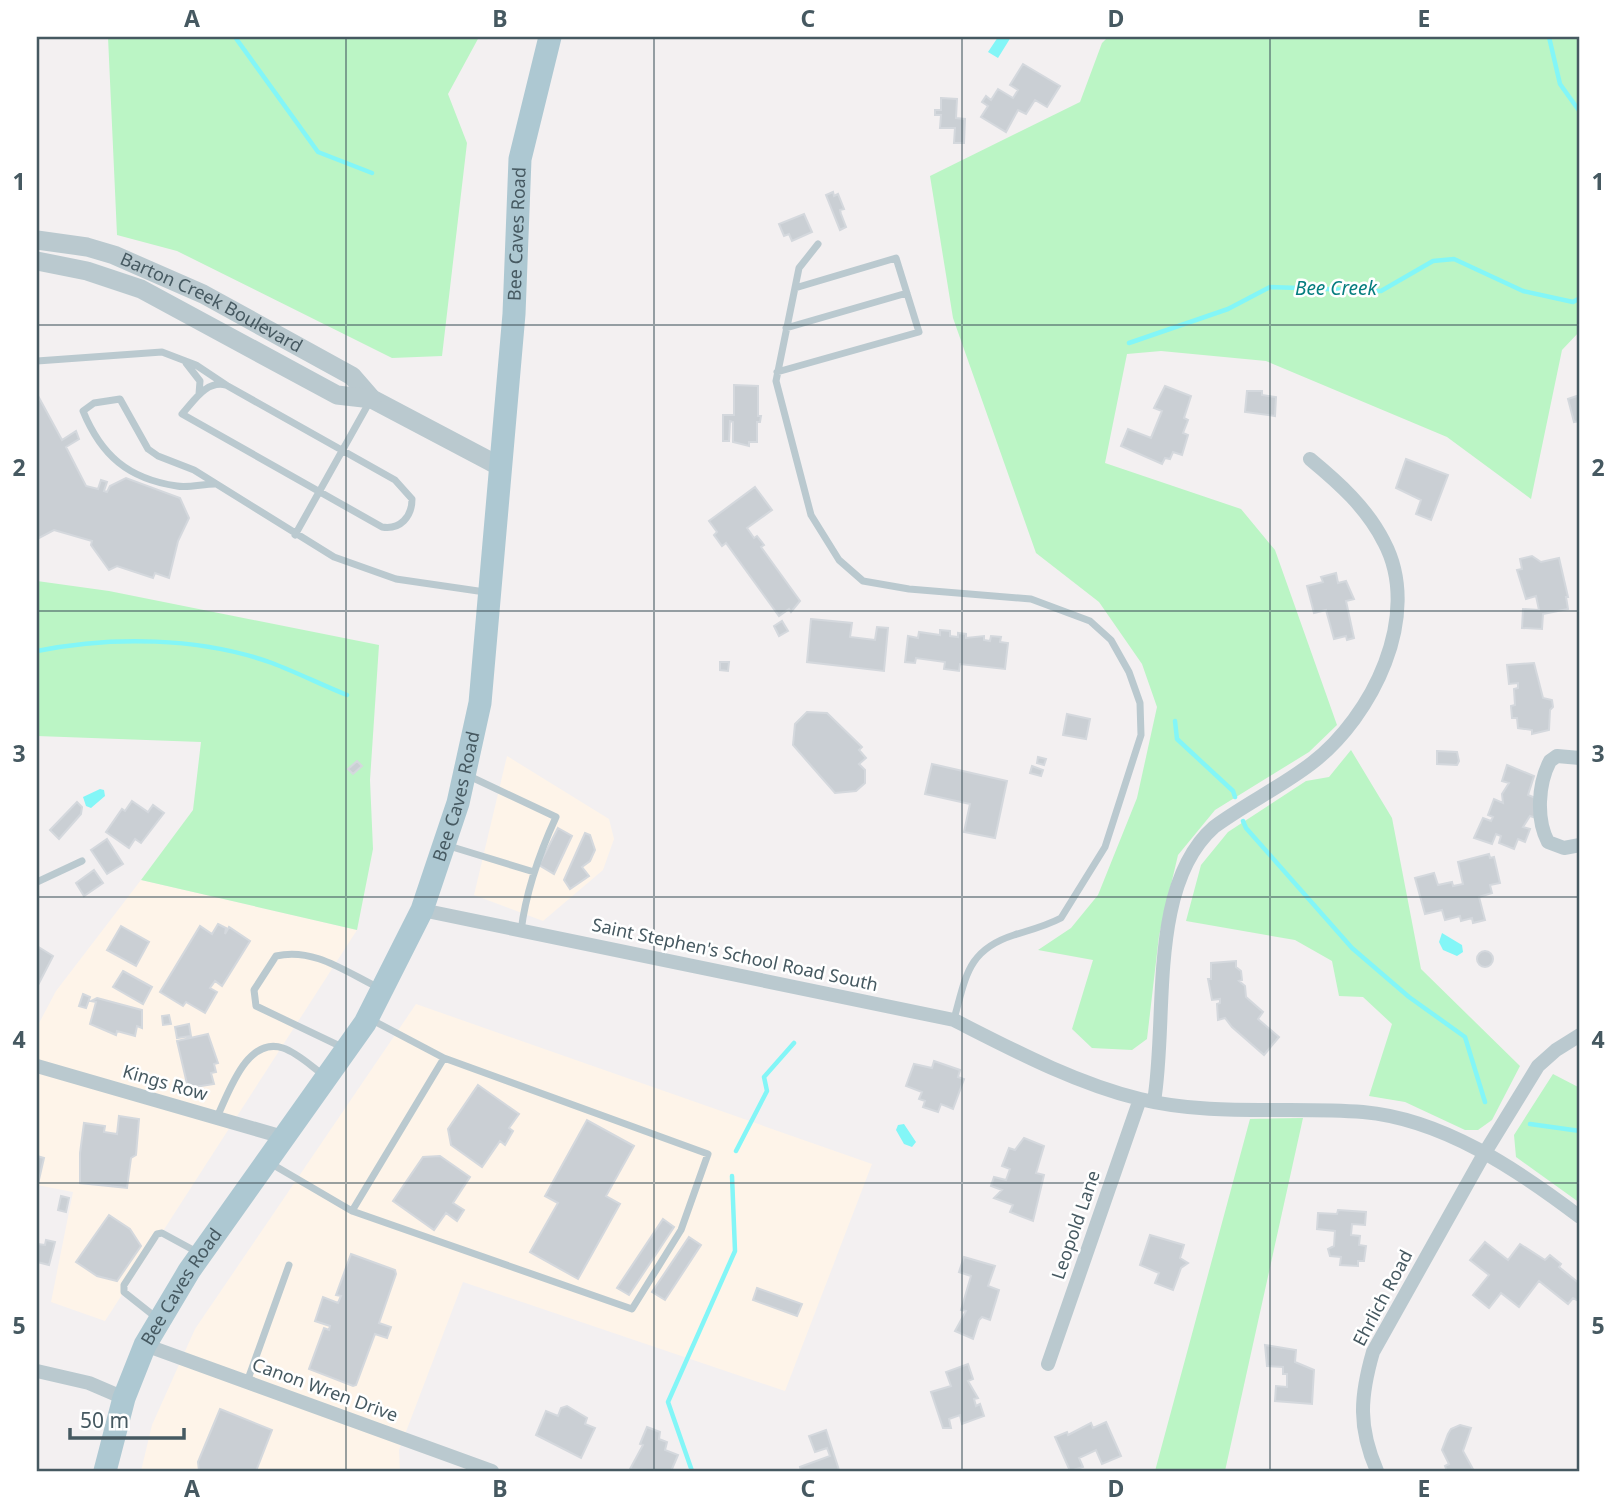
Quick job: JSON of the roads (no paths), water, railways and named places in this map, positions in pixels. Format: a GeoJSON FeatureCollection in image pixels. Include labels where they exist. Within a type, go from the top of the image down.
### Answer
{"type":"FeatureCollection","features":[{"type":"Feature","properties":{"kind":"main road","name":"Bee Caves Road"},"geometry":{"type":"LineString","coordinates":[[105,1471],[124,1398],[145,1345],[201,1254],[368,1018],[422,910],[445,844],[465,774],[480,704],[514,314],[520,159],[551,37]]}},
{"type":"Feature","properties":{"kind":"street","name":"Barton Creek Boulevard"},"geometry":{"type":"LineString","coordinates":[[37,240],[87,247],[138,264],[203,295],[352,376],[372,399],[499,466]]}},
{"type":"Feature","properties":{"kind":"street","name":"Barton Creek Boulevard"},"geometry":{"type":"LineString","coordinates":[[37,261],[87,271],[130,286],[337,395],[372,399]]}},
{"type":"Feature","properties":{"kind":"street"},"geometry":{"type":"LineString","coordinates":[[130,286],[138,264]]}},
{"type":"Feature","properties":{"kind":"street","name":"Leopold Lane"},"geometry":{"type":"LineString","coordinates":[[1048,1364],[1147,1100],[1167,928],[1175,898],[1195,850],[1214,827],[1302,770],[1337,741],[1370,697],[1389,653],[1395,622],[1396,584],[1385,543],[1353,497],[1310,459]]}},
{"type":"Feature","properties":{"kind":"street"},"geometry":{"type":"LineString","coordinates":[[1580,758],[1557,756],[1550,761],[1541,796],[1542,829],[1548,842],[1564,848],[1580,845]]}},
{"type":"Feature","properties":{"kind":"street","name":"Saint Stephen's School Road South"},"geometry":{"type":"LineString","coordinates":[[422,910],[954,1020],[1032,1060],[1147,1100],[1207,1108],[1364,1112],[1407,1120],[1446,1133],[1484,1154],[1580,1217]]}},
{"type":"Feature","properties":{"kind":"street","name":"Ehrlich Road"},"geometry":{"type":"LineString","coordinates":[[1377,1471],[1361,1419],[1364,1382],[1373,1352],[1484,1154],[1538,1066],[1556,1050],[1580,1035]]}},
{"type":"Feature","properties":{"kind":"street","name":"Kings Row"},"geometry":{"type":"LineString","coordinates":[[37,1066],[283,1137]]}},
{"type":"Feature","properties":{"kind":"street","name":"Canon Wren Drive"},"geometry":{"type":"LineString","coordinates":[[145,1345],[492,1471]]}},
{"type":"Feature","properties":{"kind":"street"},"geometry":{"type":"LineString","coordinates":[[37,1371],[89,1383],[124,1398]]}},
{"type":"Feature","properties":{"kind":"lane"},"geometry":{"type":"LineString","coordinates":[[818,244],[799,268],[777,372],[778,393],[811,515],[839,560],[863,581],[909,589],[1031,599],[1090,621],[1111,640],[1129,671],[1140,703],[1141,735],[1105,847],[1061,918],[998,940],[976,957],[968,968],[954,1020]]}},
{"type":"Feature","properties":{"kind":"lane"},"geometry":{"type":"LineString","coordinates":[[777,372],[919,332],[896,258],[794,288]]}},
{"type":"Feature","properties":{"kind":"lane"},"geometry":{"type":"LineString","coordinates":[[786,328],[907,293]]}},
{"type":"Feature","properties":{"kind":"lane"},"geometry":{"type":"LineString","coordinates":[[37,361],[162,352],[218,378],[403,486],[412,499],[409,515],[398,525],[382,527],[182,414],[199,394],[213,385],[226,385]]}},
{"type":"Feature","properties":{"kind":"lane"},"geometry":{"type":"LineString","coordinates":[[186,363],[200,381],[199,394]]}},
{"type":"Feature","properties":{"kind":"lane"},"geometry":{"type":"LineString","coordinates":[[215,485],[175,486],[126,470],[90,429],[83,411],[94,403],[120,399],[148,449],[158,456],[194,470],[334,557],[396,579],[489,592]]}},
{"type":"Feature","properties":{"kind":"lane"},"geometry":{"type":"LineString","coordinates":[[295,535],[372,399]]}},
{"type":"Feature","properties":{"kind":"lane"},"geometry":{"type":"LineString","coordinates":[[465,774],[556,817],[534,872],[521,931]]}},
{"type":"Feature","properties":{"kind":"lane"},"geometry":{"type":"LineString","coordinates":[[445,844],[534,872]]}},
{"type":"Feature","properties":{"kind":"lane"},"geometry":{"type":"LineString","coordinates":[[37,882],[82,861]]}},
{"type":"Feature","properties":{"kind":"lane"},"geometry":{"type":"LineString","coordinates":[[346,1049],[256,1006],[254,990],[276,956],[290,953],[310,955],[382,989]]}},
{"type":"Feature","properties":{"kind":"lane"},"geometry":{"type":"LineString","coordinates":[[267,1161],[352,1212],[632,1309],[681,1230],[708,1154],[444,1058],[368,1018]]}},
{"type":"Feature","properties":{"kind":"lane"},"geometry":{"type":"LineString","coordinates":[[217,1118],[251,1054],[263,1048],[286,1049],[327,1077]]}},
{"type":"Feature","properties":{"kind":"lane"},"geometry":{"type":"LineString","coordinates":[[352,1212],[444,1058]]}},
{"type":"Feature","properties":{"kind":"lane"},"geometry":{"type":"LineString","coordinates":[[160,1320],[124,1292],[124,1285],[157,1234],[162,1233],[201,1254]]}},
{"type":"Feature","properties":{"kind":"lane"},"geometry":{"type":"LineString","coordinates":[[247,1382],[289,1265]]}},
{"type":"Feature","properties":{"kind":"water"},"geometry":{"type":"Polygon","coordinates":[[[998,37],[1011,37],[998,58],[988,52],[998,37]]]}},
{"type":"Feature","properties":{"kind":"water"},"geometry":{"type":"Polygon","coordinates":[[[100,789],[104,790],[105,796],[91,808],[86,806],[83,797],[100,789]]]}},
{"type":"Feature","properties":{"kind":"water"},"geometry":{"type":"Polygon","coordinates":[[[1442,933],[1462,945],[1463,952],[1457,956],[1443,950],[1439,942],[1442,933]]]}},
{"type":"Feature","properties":{"kind":"water"},"geometry":{"type":"Polygon","coordinates":[[[904,1124],[916,1142],[912,1147],[904,1144],[896,1130],[898,1125],[904,1124]]]}},
{"type":"Feature","properties":{"kind":"waterway"},"geometry":{"type":"LineString","coordinates":[[235,37],[318,152],[372,173]]}},
{"type":"Feature","properties":{"kind":"waterway"},"geometry":{"type":"LineString","coordinates":[[1549,37],[1560,84],[1580,112]]}},
{"type":"Feature","properties":{"kind":"waterway","name":"Bee Creek"},"geometry":{"type":"LineString","coordinates":[[1129,343],[1228,309],[1270,287],[1381,291],[1433,261],[1454,259],[1523,291],[1573,302],[1580,298]]}},
{"type":"Feature","properties":{"kind":"waterway"},"geometry":{"type":"LineString","coordinates":[[37,651],[125,641],[215,648],[272,663],[347,695]]}},
{"type":"Feature","properties":{"kind":"waterway"},"geometry":{"type":"LineString","coordinates":[[1175,721],[1177,739],[1233,791],[1235,797]]}},
{"type":"Feature","properties":{"kind":"waterway"},"geometry":{"type":"LineString","coordinates":[[1243,821],[1246,828],[1352,948],[1409,997],[1465,1037],[1485,1102]]}},
{"type":"Feature","properties":{"kind":"waterway"},"geometry":{"type":"LineString","coordinates":[[736,1151],[767,1091],[764,1077],[794,1043]]}},
{"type":"Feature","properties":{"kind":"waterway"},"geometry":{"type":"LineString","coordinates":[[1530,1124],[1580,1131]]}},
{"type":"Feature","properties":{"kind":"waterway"},"geometry":{"type":"LineString","coordinates":[[692,1471],[668,1402],[735,1251],[732,1176]]}}]}
